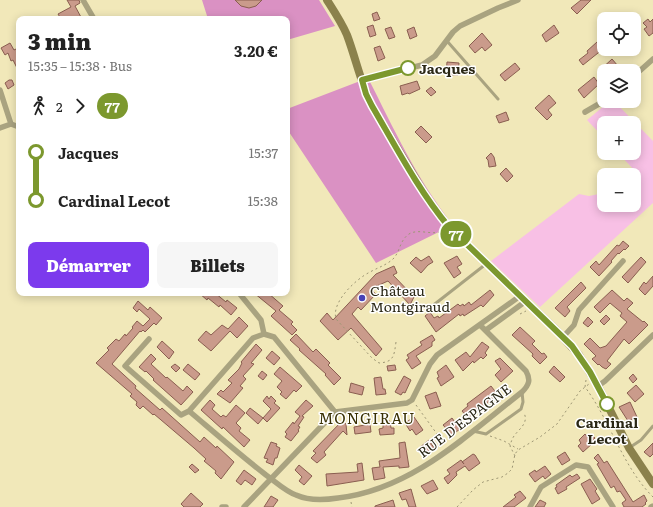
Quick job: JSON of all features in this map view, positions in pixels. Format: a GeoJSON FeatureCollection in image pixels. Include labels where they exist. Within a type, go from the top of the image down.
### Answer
{"type":"FeatureCollection","features":[{"type":"Feature","properties":{"kind":"street"},"geometry":{"type":"LineString","coordinates":[[83,0],[92,16]]}},
{"type":"Feature","properties":{"kind":"street"},"geometry":{"type":"LineString","coordinates":[[327,0],[334,10],[346,35],[366,94],[372,106],[429,201],[449,227],[523,298],[579,355],[596,383],[629,448],[653,484]]}},
{"type":"Feature","properties":{"kind":"street"},"geometry":{"type":"LineString","coordinates":[[362,80],[422,65],[435,56],[453,32],[460,26],[518,0]]}},
{"type":"Feature","properties":{"kind":"street"},"geometry":{"type":"LineString","coordinates":[[641,70],[653,60]]}},
{"type":"Feature","properties":{"kind":"street"},"geometry":{"type":"LineString","coordinates":[[0,90],[11,124]]}},
{"type":"Feature","properties":{"kind":"street"},"geometry":{"type":"LineString","coordinates":[[585,112],[597,105]]}},
{"type":"Feature","properties":{"kind":"street"},"geometry":{"type":"LineString","coordinates":[[0,128],[11,124],[16,126]]}},
{"type":"Feature","properties":{"kind":"street"},"geometry":{"type":"LineString","coordinates":[[563,338],[574,325],[579,310],[623,261]]}},
{"type":"Feature","properties":{"kind":"street"},"geometry":{"type":"LineString","coordinates":[[241,296],[261,320],[264,334]]}},
{"type":"Feature","properties":{"kind":"street"},"geometry":{"type":"LineString","coordinates":[[486,330],[509,313],[523,298]]}},
{"type":"Feature","properties":{"kind":"street"},"geometry":{"type":"LineString","coordinates":[[244,507],[335,412],[407,403],[412,400],[430,364],[437,355],[480,325],[523,298]]}},
{"type":"Feature","properties":{"kind":"street","name":"RUE D'ESPAGNE"},"geometry":{"type":"LineString","coordinates":[[190,411],[242,456],[288,492],[306,498],[327,500],[351,497],[378,489],[406,477],[449,450],[528,386],[529,377],[526,371],[480,325]]}},
{"type":"Feature","properties":{"kind":"street"},"geometry":{"type":"LineString","coordinates":[[149,339],[125,366],[182,415],[190,411],[253,338],[264,334],[274,337],[335,412]]}},
{"type":"Feature","properties":{"kind":"street"},"geometry":{"type":"LineString","coordinates":[[596,383],[605,381],[653,335]]}},
{"type":"Feature","properties":{"kind":"street"},"geometry":{"type":"LineString","coordinates":[[530,507],[541,487],[576,465],[588,467],[613,507]]}},
{"type":"Feature","properties":{"kind":"lane"},"geometry":{"type":"LineString","coordinates":[[447,41],[498,99]]}},
{"type":"Feature","properties":{"kind":"lane"},"geometry":{"type":"LineString","coordinates":[[426,307],[431,307],[487,264]]}},
{"type":"Feature","properties":{"kind":"lane"},"geometry":{"type":"LineString","coordinates":[[473,430],[486,434],[521,409],[523,402],[522,392]]}},
{"type":"Feature","properties":{"kind":"lane"},"geometry":{"type":"LineString","coordinates":[[629,448],[641,440],[653,426]]}},
{"type":"Feature","properties":{"kind":"path"},"geometry":{"type":"LineString","coordinates":[[396,342],[393,358],[387,362],[379,363],[372,358],[336,319],[335,315],[340,299],[359,279],[387,264],[396,257],[401,244],[409,234],[421,231],[438,233],[449,227]]}},
{"type":"Feature","properties":{"kind":"path"},"geometry":{"type":"LineString","coordinates":[[509,313],[520,314],[525,311]]}},
{"type":"Feature","properties":{"kind":"path"},"geometry":{"type":"LineString","coordinates":[[585,376],[585,387],[594,399],[629,466],[646,490],[653,497]]}},
{"type":"Feature","properties":{"kind":"path"},"geometry":{"type":"LineString","coordinates":[[457,507],[483,482],[508,473],[512,469],[518,450],[540,437],[557,424],[580,391],[585,387],[596,383]]}},
{"type":"Feature","properties":{"kind":"path"},"geometry":{"type":"LineString","coordinates":[[412,400],[449,450]]}},
{"type":"Feature","properties":{"kind":"path"},"geometry":{"type":"LineString","coordinates":[[515,456],[510,446],[513,437],[524,424],[525,416],[521,409]]}},
{"type":"Feature","properties":{"kind":"path"},"geometry":{"type":"LineString","coordinates":[[486,434],[504,441],[518,450]]}},
{"type":"Feature","properties":{"kind":"shaded area"},"geometry":{"type":"Polygon","coordinates":[[[202,0],[319,0],[335,26],[290,39],[290,16],[207,16],[202,0]]]}},
{"type":"Feature","properties":{"kind":"shaded area"},"geometry":{"type":"Polygon","coordinates":[[[368,78],[417,172],[440,208],[453,225],[376,263],[290,134],[290,108],[368,78]]]}},
{"type":"Feature","properties":{"kind":"shaded area"},"geometry":{"type":"Polygon","coordinates":[[[602,108],[621,108],[629,116],[597,116],[597,131],[587,120],[602,108]]]}},
{"type":"Feature","properties":{"kind":"shaded area"},"geometry":{"type":"Polygon","coordinates":[[[641,129],[653,141],[653,203],[540,307],[491,261],[579,194],[589,196],[597,194],[597,212],[641,212],[641,168],[632,168],[625,160],[641,160],[641,129]]]}},
{"type":"Feature","properties":{"kind":"building"},"geometry":{"type":"Polygon","coordinates":[[[67,0],[79,0],[80,3],[75,6],[80,16],[59,16],[58,14],[71,7],[67,0]]]}},
{"type":"Feature","properties":{"kind":"building"},"geometry":{"type":"Polygon","coordinates":[[[235,0],[262,0],[256,6],[249,8],[241,6],[235,0]]]}},
{"type":"Feature","properties":{"kind":"building"},"geometry":{"type":"Polygon","coordinates":[[[581,0],[591,0],[577,14],[571,8],[581,0]]]}},
{"type":"Feature","properties":{"kind":"building"},"geometry":{"type":"Polygon","coordinates":[[[377,12],[380,19],[374,21],[372,14],[377,12]]]}},
{"type":"Feature","properties":{"kind":"building"},"geometry":{"type":"Polygon","coordinates":[[[648,19],[650,22],[653,19],[653,33],[649,36],[644,29],[647,27],[643,23],[648,19]]]}},
{"type":"Feature","properties":{"kind":"building"},"geometry":{"type":"Polygon","coordinates":[[[373,25],[376,35],[370,37],[367,27],[373,25]]]}},
{"type":"Feature","properties":{"kind":"building"},"geometry":{"type":"Polygon","coordinates":[[[554,25],[559,33],[546,42],[542,35],[554,25]]]}},
{"type":"Feature","properties":{"kind":"building"},"geometry":{"type":"Polygon","coordinates":[[[391,27],[395,37],[389,39],[385,29],[391,27]]]}},
{"type":"Feature","properties":{"kind":"building"},"geometry":{"type":"Polygon","coordinates":[[[414,27],[417,36],[410,39],[407,30],[414,27]]]}},
{"type":"Feature","properties":{"kind":"building"},"geometry":{"type":"Polygon","coordinates":[[[482,33],[492,45],[485,51],[482,47],[475,53],[469,46],[482,33]]]}},
{"type":"Feature","properties":{"kind":"building"},"geometry":{"type":"Polygon","coordinates":[[[597,42],[597,54],[583,65],[579,60],[588,53],[587,51],[597,42]]]}},
{"type":"Feature","properties":{"kind":"building"},"geometry":{"type":"Polygon","coordinates":[[[10,43],[14,50],[16,49],[16,66],[13,60],[11,61],[8,53],[5,55],[1,48],[10,43]]]}},
{"type":"Feature","properties":{"kind":"building"},"geometry":{"type":"Polygon","coordinates":[[[380,46],[385,58],[378,61],[374,48],[380,46]]]}},
{"type":"Feature","properties":{"kind":"building"},"geometry":{"type":"Polygon","coordinates":[[[612,59],[616,64],[607,64],[612,59]]]}},
{"type":"Feature","properties":{"kind":"building"},"geometry":{"type":"Polygon","coordinates":[[[447,62],[459,63],[458,75],[446,75],[447,62]]]}},
{"type":"Feature","properties":{"kind":"building"},"geometry":{"type":"Polygon","coordinates":[[[515,63],[520,69],[505,81],[500,75],[515,63]]]}},
{"type":"Feature","properties":{"kind":"building"},"geometry":{"type":"Polygon","coordinates":[[[594,77],[597,81],[597,86],[584,98],[578,90],[594,77]]]}},
{"type":"Feature","properties":{"kind":"building"},"geometry":{"type":"Polygon","coordinates":[[[12,80],[14,85],[8,89],[5,83],[12,80]]]}},
{"type":"Feature","properties":{"kind":"building"},"geometry":{"type":"Polygon","coordinates":[[[417,81],[420,89],[409,94],[402,95],[400,86],[417,81]]]}},
{"type":"Feature","properties":{"kind":"building"},"geometry":{"type":"Polygon","coordinates":[[[431,87],[436,92],[431,96],[426,91],[431,87]]]}},
{"type":"Feature","properties":{"kind":"building"},"geometry":{"type":"Polygon","coordinates":[[[549,95],[556,103],[548,110],[552,115],[547,120],[535,108],[549,95]]]}},
{"type":"Feature","properties":{"kind":"building"},"geometry":{"type":"Polygon","coordinates":[[[506,112],[509,120],[499,123],[496,116],[506,112]]]}},
{"type":"Feature","properties":{"kind":"building"},"geometry":{"type":"Polygon","coordinates":[[[421,126],[432,137],[426,143],[415,132],[421,126]]]}},
{"type":"Feature","properties":{"kind":"building"},"geometry":{"type":"Polygon","coordinates":[[[491,153],[494,157],[496,166],[489,167],[488,160],[486,158],[491,153]]]}},
{"type":"Feature","properties":{"kind":"building"},"geometry":{"type":"Polygon","coordinates":[[[506,168],[513,176],[507,182],[500,174],[506,168]]]}},
{"type":"Feature","properties":{"kind":"building"},"geometry":{"type":"Polygon","coordinates":[[[623,241],[629,246],[619,254],[618,253],[599,276],[590,267],[596,261],[599,265],[617,245],[619,246],[623,241]]]}},
{"type":"Feature","properties":{"kind":"building"},"geometry":{"type":"Polygon","coordinates":[[[429,256],[433,262],[421,273],[410,263],[416,257],[421,261],[429,256]]]}},
{"type":"Feature","properties":{"kind":"building"},"geometry":{"type":"Polygon","coordinates":[[[457,256],[462,264],[457,267],[461,273],[454,278],[444,263],[457,256]]]}},
{"type":"Feature","properties":{"kind":"building"},"geometry":{"type":"Polygon","coordinates":[[[641,257],[646,262],[628,283],[622,277],[641,257]]]}},
{"type":"Feature","properties":{"kind":"building"},"geometry":{"type":"Polygon","coordinates":[[[394,266],[397,273],[393,275],[414,297],[410,305],[388,281],[370,289],[376,294],[361,310],[358,307],[352,314],[382,349],[376,356],[351,328],[338,340],[320,321],[327,313],[333,320],[376,274],[394,266]]]}},
{"type":"Feature","properties":{"kind":"building"},"geometry":{"type":"Polygon","coordinates":[[[653,276],[653,286],[645,295],[639,289],[644,282],[646,284],[653,276]]]}},
{"type":"Feature","properties":{"kind":"building"},"geometry":{"type":"Polygon","coordinates":[[[581,282],[586,288],[567,307],[570,311],[565,317],[555,308],[581,282]]]}},
{"type":"Feature","properties":{"kind":"building"},"geometry":{"type":"Polygon","coordinates":[[[490,290],[494,295],[483,307],[481,305],[464,316],[463,314],[460,316],[459,314],[436,332],[425,316],[430,312],[434,318],[438,316],[439,318],[458,304],[460,306],[463,304],[464,306],[469,302],[471,305],[490,290]]]}},
{"type":"Feature","properties":{"kind":"building"},"geometry":{"type":"Polygon","coordinates":[[[612,290],[624,301],[627,298],[633,303],[627,309],[648,325],[629,344],[624,339],[607,361],[611,364],[606,369],[599,364],[598,365],[592,359],[596,356],[584,344],[590,338],[600,348],[606,346],[627,322],[620,316],[622,313],[610,303],[600,313],[594,307],[612,290]]]}},
{"type":"Feature","properties":{"kind":"building"},"geometry":{"type":"Polygon","coordinates":[[[202,296],[219,296],[226,302],[227,300],[237,308],[231,315],[220,305],[219,307],[208,298],[207,300],[202,296]]]}},
{"type":"Feature","properties":{"kind":"building"},"geometry":{"type":"Polygon","coordinates":[[[258,296],[271,296],[283,306],[279,310],[293,322],[291,324],[297,330],[292,335],[271,316],[276,311],[258,296]]]}},
{"type":"Feature","properties":{"kind":"building"},"geometry":{"type":"Polygon","coordinates":[[[138,301],[148,310],[150,307],[162,318],[156,325],[154,323],[145,332],[143,330],[141,332],[140,331],[112,364],[136,386],[135,388],[160,410],[162,408],[200,442],[204,437],[216,448],[217,446],[234,462],[221,479],[215,473],[216,471],[204,461],[206,459],[154,414],[153,415],[143,406],[140,409],[136,405],[137,402],[130,396],[132,394],[96,363],[109,350],[107,348],[116,339],[119,341],[125,334],[126,336],[137,321],[143,326],[150,319],[139,309],[137,312],[133,308],[138,301]]]}},
{"type":"Feature","properties":{"kind":"building"},"geometry":{"type":"Polygon","coordinates":[[[606,315],[610,319],[604,325],[600,321],[606,315]]]}},
{"type":"Feature","properties":{"kind":"building"},"geometry":{"type":"Polygon","coordinates":[[[239,317],[248,326],[237,338],[230,331],[211,351],[198,340],[206,331],[211,335],[222,325],[228,329],[239,317]]]}},
{"type":"Feature","properties":{"kind":"building"},"geometry":{"type":"Polygon","coordinates":[[[588,317],[593,322],[588,327],[583,323],[588,317]]]}},
{"type":"Feature","properties":{"kind":"building"},"geometry":{"type":"Polygon","coordinates":[[[520,327],[535,341],[532,344],[547,357],[540,364],[532,356],[533,354],[512,335],[520,327]]]}},
{"type":"Feature","properties":{"kind":"building"},"geometry":{"type":"Polygon","coordinates":[[[296,334],[313,352],[316,349],[330,363],[328,365],[341,378],[334,385],[325,375],[326,374],[290,340],[296,334]]]}},
{"type":"Feature","properties":{"kind":"building"},"geometry":{"type":"Polygon","coordinates":[[[432,335],[435,340],[432,342],[432,346],[416,356],[421,363],[412,369],[406,360],[409,358],[407,355],[422,345],[420,342],[432,335]]]}},
{"type":"Feature","properties":{"kind":"building"},"geometry":{"type":"Polygon","coordinates":[[[162,341],[174,352],[169,359],[157,347],[162,341]]]}},
{"type":"Feature","properties":{"kind":"building"},"geometry":{"type":"Polygon","coordinates":[[[482,342],[489,347],[485,353],[487,355],[483,359],[481,357],[474,363],[473,361],[463,371],[455,360],[466,352],[470,357],[482,342]]]}},
{"type":"Feature","properties":{"kind":"building"},"geometry":{"type":"Polygon","coordinates":[[[256,344],[262,350],[251,363],[254,364],[243,376],[246,379],[240,386],[243,388],[230,403],[217,394],[221,390],[223,392],[232,383],[228,380],[239,369],[242,363],[241,362],[256,344]]]}},
{"type":"Feature","properties":{"kind":"building"},"geometry":{"type":"Polygon","coordinates":[[[272,351],[280,358],[274,365],[266,358],[272,351]]]}},
{"type":"Feature","properties":{"kind":"building"},"geometry":{"type":"Polygon","coordinates":[[[151,354],[156,359],[151,364],[166,378],[167,377],[183,391],[187,386],[193,392],[181,405],[153,380],[154,379],[146,371],[145,372],[139,367],[151,354]]]}},
{"type":"Feature","properties":{"kind":"building"},"geometry":{"type":"Polygon","coordinates":[[[500,358],[513,371],[501,382],[495,375],[501,369],[495,361],[500,358]]]}},
{"type":"Feature","properties":{"kind":"building"},"geometry":{"type":"Polygon","coordinates":[[[175,364],[180,368],[176,372],[171,367],[175,364]]]}},
{"type":"Feature","properties":{"kind":"building"},"geometry":{"type":"Polygon","coordinates":[[[188,364],[200,374],[195,380],[183,370],[188,364]]]}},
{"type":"Feature","properties":{"kind":"building"},"geometry":{"type":"Polygon","coordinates":[[[395,365],[396,370],[388,371],[387,366],[395,365]]]}},
{"type":"Feature","properties":{"kind":"building"},"geometry":{"type":"Polygon","coordinates":[[[446,365],[454,377],[441,386],[437,378],[439,377],[437,372],[446,365]]]}},
{"type":"Feature","properties":{"kind":"building"},"geometry":{"type":"Polygon","coordinates":[[[554,366],[565,377],[560,382],[549,372],[554,366]]]}},
{"type":"Feature","properties":{"kind":"building"},"geometry":{"type":"Polygon","coordinates":[[[280,367],[302,386],[296,392],[294,390],[286,399],[280,394],[282,392],[277,387],[282,381],[274,374],[280,367]]]}},
{"type":"Feature","properties":{"kind":"building"},"geometry":{"type":"Polygon","coordinates":[[[262,371],[267,375],[263,380],[258,376],[262,371]]]}},
{"type":"Feature","properties":{"kind":"building"},"geometry":{"type":"Polygon","coordinates":[[[633,374],[637,379],[633,383],[629,378],[633,374]]]}},
{"type":"Feature","properties":{"kind":"building"},"geometry":{"type":"Polygon","coordinates":[[[404,376],[411,380],[405,393],[403,392],[401,395],[395,392],[404,376]]]}},
{"type":"Feature","properties":{"kind":"building"},"geometry":{"type":"Polygon","coordinates":[[[381,377],[383,389],[385,389],[386,394],[376,395],[374,378],[381,377]]]}},
{"type":"Feature","properties":{"kind":"building"},"geometry":{"type":"Polygon","coordinates":[[[351,383],[364,387],[362,395],[349,392],[351,383]]]}},
{"type":"Feature","properties":{"kind":"building"},"geometry":{"type":"Polygon","coordinates":[[[636,385],[644,394],[635,402],[627,393],[636,385]]]}},
{"type":"Feature","properties":{"kind":"building"},"geometry":{"type":"Polygon","coordinates":[[[491,386],[498,395],[468,418],[462,411],[468,406],[467,404],[491,386]]]}},
{"type":"Feature","properties":{"kind":"building"},"geometry":{"type":"Polygon","coordinates":[[[436,392],[441,406],[430,409],[425,396],[436,392]]]}},
{"type":"Feature","properties":{"kind":"building"},"geometry":{"type":"Polygon","coordinates":[[[267,396],[269,399],[271,396],[276,401],[274,403],[280,408],[267,422],[263,418],[271,409],[263,401],[267,396]]]}},
{"type":"Feature","properties":{"kind":"building"},"geometry":{"type":"Polygon","coordinates":[[[210,400],[215,405],[212,409],[221,417],[223,415],[226,417],[236,405],[245,413],[236,423],[241,428],[239,431],[250,440],[244,447],[223,427],[222,429],[201,410],[210,400]]]}},
{"type":"Feature","properties":{"kind":"building"},"geometry":{"type":"Polygon","coordinates":[[[306,400],[313,406],[302,416],[304,417],[298,426],[300,427],[298,430],[299,431],[291,441],[285,437],[287,434],[285,432],[300,416],[295,412],[306,400]]]}},
{"type":"Feature","properties":{"kind":"building"},"geometry":{"type":"Polygon","coordinates":[[[630,402],[637,417],[628,421],[619,407],[630,402]]]}},
{"type":"Feature","properties":{"kind":"building"},"geometry":{"type":"Polygon","coordinates":[[[250,408],[263,418],[258,424],[246,413],[250,408]]]}},
{"type":"Feature","properties":{"kind":"building"},"geometry":{"type":"Polygon","coordinates":[[[414,417],[423,430],[416,435],[412,429],[410,431],[405,423],[414,417]]]}},
{"type":"Feature","properties":{"kind":"building"},"geometry":{"type":"Polygon","coordinates":[[[452,418],[460,429],[452,435],[443,425],[452,418]]]}},
{"type":"Feature","properties":{"kind":"building"},"geometry":{"type":"Polygon","coordinates":[[[342,421],[346,424],[347,435],[343,431],[324,452],[326,455],[317,463],[311,458],[316,453],[313,451],[342,421]]]}},
{"type":"Feature","properties":{"kind":"building"},"geometry":{"type":"Polygon","coordinates":[[[390,421],[391,428],[394,428],[394,434],[380,435],[379,429],[383,428],[383,422],[390,421]]]}},
{"type":"Feature","properties":{"kind":"building"},"geometry":{"type":"Polygon","coordinates":[[[370,424],[371,432],[355,434],[354,427],[370,424]]]}},
{"type":"Feature","properties":{"kind":"building"},"geometry":{"type":"Polygon","coordinates":[[[585,434],[588,438],[591,434],[595,438],[591,442],[593,443],[583,452],[578,446],[581,443],[579,440],[585,434]]]}},
{"type":"Feature","properties":{"kind":"building"},"geometry":{"type":"Polygon","coordinates":[[[429,440],[434,448],[425,456],[419,448],[429,440]]]}},
{"type":"Feature","properties":{"kind":"building"},"geometry":{"type":"Polygon","coordinates":[[[271,442],[277,444],[276,446],[280,448],[273,465],[266,462],[268,459],[264,458],[271,442]]]}},
{"type":"Feature","properties":{"kind":"building"},"geometry":{"type":"Polygon","coordinates":[[[405,442],[409,467],[383,467],[385,478],[374,480],[372,468],[380,467],[379,461],[400,458],[399,443],[405,442]]]}},
{"type":"Feature","properties":{"kind":"building"},"geometry":{"type":"Polygon","coordinates":[[[653,443],[653,454],[650,457],[644,452],[653,443]]]}},
{"type":"Feature","properties":{"kind":"building"},"geometry":{"type":"Polygon","coordinates":[[[565,452],[570,460],[562,465],[557,457],[565,452]]]}},
{"type":"Feature","properties":{"kind":"building"},"geometry":{"type":"Polygon","coordinates":[[[473,454],[480,463],[469,471],[465,466],[456,472],[457,475],[448,484],[444,478],[450,474],[447,470],[461,460],[462,462],[473,454]]]}},
{"type":"Feature","properties":{"kind":"building"},"geometry":{"type":"Polygon","coordinates":[[[598,454],[604,463],[607,461],[633,502],[644,495],[647,501],[645,503],[646,504],[642,507],[624,507],[622,503],[626,500],[620,491],[617,492],[614,486],[611,488],[597,464],[599,463],[594,458],[598,454]]]}},
{"type":"Feature","properties":{"kind":"building"},"geometry":{"type":"Polygon","coordinates":[[[362,463],[364,480],[327,486],[326,474],[358,472],[357,464],[362,463]]]}},
{"type":"Feature","properties":{"kind":"building"},"geometry":{"type":"Polygon","coordinates":[[[192,464],[199,470],[195,473],[189,467],[192,464]]]}},
{"type":"Feature","properties":{"kind":"building"},"geometry":{"type":"Polygon","coordinates":[[[299,465],[312,476],[304,485],[299,481],[302,477],[295,470],[299,465]]]}},
{"type":"Feature","properties":{"kind":"building"},"geometry":{"type":"Polygon","coordinates":[[[545,466],[551,474],[545,479],[543,476],[535,482],[529,474],[535,470],[536,472],[545,466]]]}},
{"type":"Feature","properties":{"kind":"building"},"geometry":{"type":"Polygon","coordinates":[[[244,470],[256,479],[252,485],[245,480],[241,485],[236,481],[244,470]]]}},
{"type":"Feature","properties":{"kind":"building"},"geometry":{"type":"Polygon","coordinates":[[[577,474],[580,478],[566,487],[567,489],[558,494],[555,488],[557,487],[556,485],[570,475],[572,477],[577,474]]]}},
{"type":"Feature","properties":{"kind":"building"},"geometry":{"type":"Polygon","coordinates":[[[590,479],[597,489],[595,491],[600,499],[592,504],[581,484],[590,479]]]}},
{"type":"Feature","properties":{"kind":"building"},"geometry":{"type":"Polygon","coordinates":[[[433,480],[438,489],[427,494],[421,486],[433,480]]]}},
{"type":"Feature","properties":{"kind":"building"},"geometry":{"type":"Polygon","coordinates":[[[411,489],[416,507],[409,507],[406,499],[402,500],[399,493],[411,489]]]}},
{"type":"Feature","properties":{"kind":"building"},"geometry":{"type":"Polygon","coordinates":[[[520,491],[526,498],[514,507],[503,507],[516,497],[514,495],[520,491]]]}},
{"type":"Feature","properties":{"kind":"building"},"geometry":{"type":"Polygon","coordinates":[[[191,493],[203,504],[200,507],[184,507],[181,504],[191,493]]]}},
{"type":"Feature","properties":{"kind":"building"},"geometry":{"type":"Polygon","coordinates":[[[271,496],[278,500],[273,507],[264,507],[271,496]]]}},
{"type":"Feature","properties":{"kind":"building"},"geometry":{"type":"Polygon","coordinates":[[[393,500],[395,507],[375,507],[375,506],[393,500]]]}},
{"type":"Feature","properties":{"kind":"building"},"geometry":{"type":"Polygon","coordinates":[[[540,500],[546,503],[544,507],[535,507],[540,500]]]}},
{"type":"Feature","properties":{"kind":"bus line","name":"77"},"geometry":{"type":"LineString","coordinates":[[408,68],[362,80],[366,94],[372,106],[440,217],[572,346],[590,372],[607,404]]}},
{"type":"Feature","properties":{"kind":"place","name":"Jacques"},"geometry":{"type":"Point","coordinates":[408,68]}},
{"type":"Feature","properties":{"kind":"place","name":"Château Montgiraud"},"geometry":{"type":"Point","coordinates":[362,298]}},
{"type":"Feature","properties":{"kind":"place","name":"Cardinal Lecot"},"geometry":{"type":"Point","coordinates":[607,404]}},
{"type":"Feature","properties":{"kind":"district","name":"MONGIRAU"},"geometry":{"type":"Point","coordinates":[367,417]}}]}
